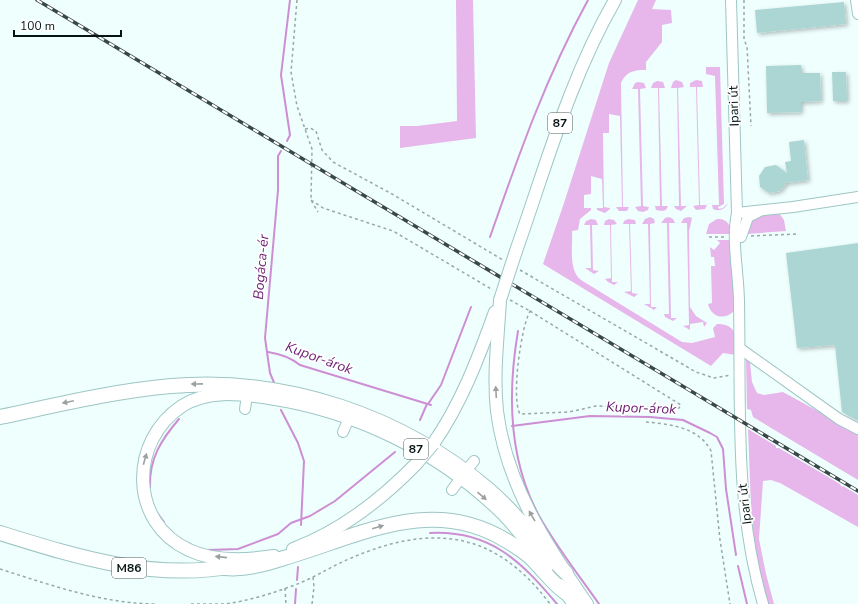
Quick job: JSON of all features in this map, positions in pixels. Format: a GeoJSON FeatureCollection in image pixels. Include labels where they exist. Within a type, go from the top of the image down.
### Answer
{"type":"FeatureCollection","features":[{"type":"Feature","properties":{"kind":"highway"},"geometry":{"type":"LineString","coordinates":[[0,417],[96,396],[148,388],[206,384],[257,388],[315,399],[359,413],[399,431],[422,443],[466,471],[515,514],[566,573]]}},
{"type":"Feature","properties":{"kind":"highway"},"geometry":{"type":"LineString","coordinates":[[225,568],[244,569],[270,563],[390,524],[414,520],[443,520],[478,528],[508,541],[534,560],[556,586],[570,598]]}},
{"type":"Feature","properties":{"kind":"highway","name":"M86"},"geometry":{"type":"LineString","coordinates":[[0,533],[80,557],[128,567],[182,571],[225,568],[254,562],[276,555]]}},
{"type":"Feature","properties":{"kind":"main road","name":"87"},"geometry":{"type":"LineString","coordinates":[[570,598],[520,533],[498,510],[466,471],[411,446],[349,418],[303,404],[248,395],[216,394],[198,398],[182,406],[167,419],[156,433],[144,459],[143,478],[145,497],[154,518],[162,530],[178,544],[189,550],[202,555],[228,558],[260,558],[276,555],[320,537],[354,517],[383,496],[416,464],[433,444],[445,427],[466,389],[497,313],[505,299],[516,251],[576,80],[592,44],[615,0]]}},
{"type":"Feature","properties":{"kind":"main road","name":"87"},"geometry":{"type":"LineString","coordinates":[[497,313],[496,393],[499,422],[505,454],[528,509],[566,573],[587,604]]}},
{"type":"Feature","properties":{"kind":"street","name":"Ipari út"},"geometry":{"type":"LineString","coordinates":[[731,0],[737,213],[735,229],[744,392],[748,530]]}},
{"type":"Feature","properties":{"kind":"street"},"geometry":{"type":"LineString","coordinates":[[856,0],[858,14]]}},
{"type":"Feature","properties":{"kind":"street"},"geometry":{"type":"LineString","coordinates":[[737,213],[858,197]]}},
{"type":"Feature","properties":{"kind":"street"},"geometry":{"type":"LineString","coordinates":[[740,236],[748,217],[760,211]]}},
{"type":"Feature","properties":{"kind":"street","name":"Ipari út"},"geometry":{"type":"LineString","coordinates":[[737,213],[740,222],[739,287]]}},
{"type":"Feature","properties":{"kind":"street","name":"Ipari út"},"geometry":{"type":"LineString","coordinates":[[740,320],[740,447],[748,530]]}},
{"type":"Feature","properties":{"kind":"street"},"geometry":{"type":"LineString","coordinates":[[742,350],[839,419],[858,429]]}},
{"type":"Feature","properties":{"kind":"street"},"geometry":{"type":"LineString","coordinates":[[245,409],[248,395]]}},
{"type":"Feature","properties":{"kind":"street"},"geometry":{"type":"LineString","coordinates":[[343,432],[349,418]]}},
{"type":"Feature","properties":{"kind":"street"},"geometry":{"type":"LineString","coordinates":[[452,490],[466,471]]}},
{"type":"Feature","properties":{"kind":"street"},"geometry":{"type":"LineString","coordinates":[[748,530],[752,558],[763,604]]}},
{"type":"Feature","properties":{"kind":"path"},"geometry":{"type":"LineString","coordinates":[[297,0],[291,72],[297,106],[312,149],[311,200],[318,212]]}},
{"type":"Feature","properties":{"kind":"path"},"geometry":{"type":"LineString","coordinates":[[744,0],[744,40],[747,46],[751,126]]}},
{"type":"Feature","properties":{"kind":"path"},"geometry":{"type":"LineString","coordinates":[[306,129],[310,128],[316,132],[322,150],[332,162],[392,194],[502,260]]}},
{"type":"Feature","properties":{"kind":"path"},"geometry":{"type":"LineString","coordinates":[[311,200],[323,208],[393,231],[492,290]]}},
{"type":"Feature","properties":{"kind":"path"},"geometry":{"type":"LineString","coordinates":[[709,237],[796,234]]}},
{"type":"Feature","properties":{"kind":"path"},"geometry":{"type":"LineString","coordinates":[[519,270],[696,372],[714,378],[739,374]]}},
{"type":"Feature","properties":{"kind":"path"},"geometry":{"type":"LineString","coordinates":[[505,299],[530,311],[680,405],[679,408],[596,406],[569,412],[520,414],[517,394],[520,350],[523,327],[530,311]]}},
{"type":"Feature","properties":{"kind":"path"},"geometry":{"type":"LineString","coordinates":[[646,422],[677,426],[691,432],[705,441],[711,450],[719,532],[730,604]]}},
{"type":"Feature","properties":{"kind":"path"},"geometry":{"type":"LineString","coordinates":[[191,604],[224,604],[259,596],[302,582],[348,559],[400,542],[424,539],[460,539],[484,547],[509,563],[527,578],[550,604]]}},
{"type":"Feature","properties":{"kind":"path"},"geometry":{"type":"LineString","coordinates":[[0,569],[98,598],[136,604],[157,604]]}},
{"type":"Feature","properties":{"kind":"path"},"geometry":{"type":"LineString","coordinates":[[312,604],[314,587],[313,577]]}},
{"type":"Feature","properties":{"kind":"path"},"geometry":{"type":"LineString","coordinates":[[285,588],[286,604]]}},
{"type":"Feature","properties":{"kind":"shaded area"},"geometry":{"type":"Polygon","coordinates":[[[456,0],[473,0],[476,138],[400,148],[400,126],[417,126],[457,121],[456,0]]]}},
{"type":"Feature","properties":{"kind":"shaded area"},"geometry":{"type":"Polygon","coordinates":[[[638,0],[656,0],[652,9],[671,10],[672,23],[662,25],[662,42],[646,62],[646,70],[631,72],[625,76],[621,83],[623,207],[629,207],[627,211],[619,211],[616,207],[622,207],[620,116],[609,114],[609,133],[603,133],[604,207],[610,209],[605,213],[597,210],[597,208],[603,208],[602,179],[591,176],[591,194],[584,195],[584,208],[591,208],[591,210],[580,219],[578,230],[572,231],[572,257],[574,270],[581,280],[682,342],[692,343],[715,337],[713,328],[717,324],[729,326],[736,338],[736,355],[723,353],[711,366],[543,264],[609,63],[638,0]]]}},
{"type":"Feature","properties":{"kind":"shaded area"},"geometry":{"type":"Polygon","coordinates":[[[706,67],[720,67],[724,204],[718,207],[719,209],[723,208],[728,203],[724,208],[720,210],[713,209],[712,205],[719,205],[715,76],[706,74],[706,67]]]}},
{"type":"Feature","properties":{"kind":"shaded area"},"geometry":{"type":"Polygon","coordinates":[[[676,80],[682,82],[684,87],[678,88],[681,206],[687,206],[681,211],[676,209],[674,206],[679,206],[677,88],[671,88],[673,82],[676,80]]]}},
{"type":"Feature","properties":{"kind":"shaded area"},"geometry":{"type":"Polygon","coordinates":[[[696,80],[702,81],[703,87],[697,87],[700,205],[707,205],[705,209],[696,210],[693,206],[699,205],[696,87],[690,87],[690,83],[696,80]]]}},
{"type":"Feature","properties":{"kind":"shaded area"},"geometry":{"type":"Polygon","coordinates":[[[657,81],[663,82],[665,88],[659,88],[662,206],[668,206],[666,210],[662,211],[656,210],[655,206],[660,206],[658,88],[651,88],[653,83],[657,81]]]}},
{"type":"Feature","properties":{"kind":"shaded area"},"geometry":{"type":"Polygon","coordinates":[[[635,83],[644,83],[646,88],[640,89],[643,206],[649,207],[648,210],[643,212],[638,211],[635,207],[641,206],[638,89],[632,89],[635,83]]]}},
{"type":"Feature","properties":{"kind":"shaded area"},"geometry":{"type":"Polygon","coordinates":[[[779,213],[784,220],[786,231],[747,234],[750,220],[758,216],[779,213]]]}},
{"type":"Feature","properties":{"kind":"shaded area"},"geometry":{"type":"Polygon","coordinates":[[[650,217],[654,219],[655,223],[650,224],[651,307],[657,307],[654,310],[644,304],[650,304],[648,224],[642,224],[645,219],[650,217]]]}},
{"type":"Feature","properties":{"kind":"shaded area"},"geometry":{"type":"Polygon","coordinates":[[[669,217],[673,219],[675,223],[669,223],[671,318],[677,318],[673,321],[665,317],[664,314],[669,314],[667,223],[661,223],[665,218],[669,217]]]}},
{"type":"Feature","properties":{"kind":"shaded area"},"geometry":{"type":"Polygon","coordinates":[[[684,218],[692,218],[689,232],[690,307],[696,316],[707,323],[704,327],[703,322],[690,324],[690,330],[683,326],[689,325],[687,223],[681,223],[684,218]]]}},
{"type":"Feature","properties":{"kind":"shaded area"},"geometry":{"type":"Polygon","coordinates":[[[591,219],[596,220],[598,225],[592,225],[593,270],[599,271],[594,274],[585,268],[591,268],[590,225],[584,225],[586,221],[591,219]]]}},
{"type":"Feature","properties":{"kind":"shaded area"},"geometry":{"type":"Polygon","coordinates":[[[609,219],[614,220],[617,224],[611,225],[612,282],[618,282],[614,285],[605,279],[611,278],[610,225],[604,225],[605,221],[609,219]]]}},
{"type":"Feature","properties":{"kind":"shaded area"},"geometry":{"type":"Polygon","coordinates":[[[628,219],[635,220],[636,224],[630,224],[632,293],[638,294],[634,297],[624,292],[631,291],[629,224],[623,224],[624,221],[628,219]]]}},
{"type":"Feature","properties":{"kind":"shaded area"},"geometry":{"type":"Polygon","coordinates":[[[717,219],[726,221],[733,234],[706,234],[709,224],[717,219]]]}},
{"type":"Feature","properties":{"kind":"shaded area"},"geometry":{"type":"Polygon","coordinates":[[[717,240],[731,240],[734,311],[722,317],[715,315],[708,304],[712,303],[711,266],[715,266],[714,257],[711,257],[710,247],[714,250],[720,243],[717,240]]]}},
{"type":"Feature","properties":{"kind":"shaded area"},"geometry":{"type":"Polygon","coordinates":[[[746,359],[750,362],[752,382],[757,393],[764,395],[783,392],[858,433],[858,480],[753,417],[751,410],[747,409],[746,359]]]}},
{"type":"Feature","properties":{"kind":"shaded area"},"geometry":{"type":"Polygon","coordinates":[[[748,429],[776,446],[776,448],[779,448],[840,484],[842,487],[843,486],[858,495],[858,527],[780,483],[771,480],[763,481],[759,539],[774,604],[768,604],[757,560],[752,517],[748,429]]]}},
{"type":"Feature","properties":{"kind":"building"},"geometry":{"type":"Polygon","coordinates":[[[844,2],[846,24],[757,33],[755,10],[844,2]]]}},
{"type":"Feature","properties":{"kind":"building"},"geometry":{"type":"Polygon","coordinates":[[[801,65],[801,73],[820,73],[821,101],[801,102],[801,112],[767,113],[766,66],[801,65]]]}},
{"type":"Feature","properties":{"kind":"building"},"geometry":{"type":"Polygon","coordinates":[[[832,72],[846,72],[847,101],[833,101],[832,72]]]}},
{"type":"Feature","properties":{"kind":"building"},"geometry":{"type":"Polygon","coordinates":[[[804,140],[808,180],[786,183],[780,191],[769,193],[760,187],[759,176],[765,167],[776,165],[787,173],[785,162],[791,161],[789,142],[804,140]]]}},
{"type":"Feature","properties":{"kind":"building"},"geometry":{"type":"Polygon","coordinates":[[[858,243],[858,421],[842,412],[835,345],[797,348],[786,253],[858,243]]]}},
{"type":"Feature","properties":{"kind":"waterway","name":"Bogáca-ér"},"geometry":{"type":"LineString","coordinates":[[287,141],[290,135],[281,75],[290,0]]}},
{"type":"Feature","properties":{"kind":"waterway"},"geometry":{"type":"LineString","coordinates":[[490,237],[534,116],[559,58],[588,0]]}},
{"type":"Feature","properties":{"kind":"waterway","name":"Bogáca-ér"},"geometry":{"type":"LineString","coordinates":[[275,385],[270,373],[265,338],[278,190],[278,156],[281,151]]}},
{"type":"Feature","properties":{"kind":"waterway"},"geometry":{"type":"LineString","coordinates":[[428,404],[441,385],[471,307]]}},
{"type":"Feature","properties":{"kind":"waterway"},"geometry":{"type":"LineString","coordinates":[[518,331],[514,355],[512,404],[513,429],[522,476],[542,521],[562,553],[599,604]]}},
{"type":"Feature","properties":{"kind":"waterway","name":"Kupor-árok"},"geometry":{"type":"LineString","coordinates":[[268,352],[285,356],[300,365],[431,405]]}},
{"type":"Feature","properties":{"kind":"waterway"},"geometry":{"type":"LineString","coordinates":[[420,420],[427,404]]}},
{"type":"Feature","properties":{"kind":"waterway","name":"Bogáca-ér"},"geometry":{"type":"LineString","coordinates":[[281,410],[298,443],[304,461],[301,525]]}},
{"type":"Feature","properties":{"kind":"waterway","name":"Kupor-árok"},"geometry":{"type":"LineString","coordinates":[[512,426],[590,416],[650,417],[683,420],[717,437],[723,449],[726,489],[736,555]]}},
{"type":"Feature","properties":{"kind":"waterway"},"geometry":{"type":"LineString","coordinates":[[150,487],[150,477],[157,450],[179,419]]}},
{"type":"Feature","properties":{"kind":"waterway"},"geometry":{"type":"LineString","coordinates":[[208,550],[238,549],[278,534],[291,523],[310,516],[335,501],[395,452]]}},
{"type":"Feature","properties":{"kind":"waterway"},"geometry":{"type":"LineString","coordinates":[[158,514],[164,522]]}},
{"type":"Feature","properties":{"kind":"waterway"},"geometry":{"type":"LineString","coordinates":[[430,533],[451,533],[470,537],[487,543],[502,551],[530,574],[557,604]]}},
{"type":"Feature","properties":{"kind":"waterway","name":"Kupor-árok"},"geometry":{"type":"LineString","coordinates":[[738,566],[747,604]]}},
{"type":"Feature","properties":{"kind":"waterway","name":"Bogáca-ér"},"geometry":{"type":"LineString","coordinates":[[297,580],[298,567]]}},
{"type":"Feature","properties":{"kind":"waterway","name":"Bogáca-ér"},"geometry":{"type":"LineString","coordinates":[[295,604],[296,589]]}},
{"type":"Feature","properties":{"kind":"railway"},"geometry":{"type":"LineString","coordinates":[[37,0],[858,491]]}}]}
